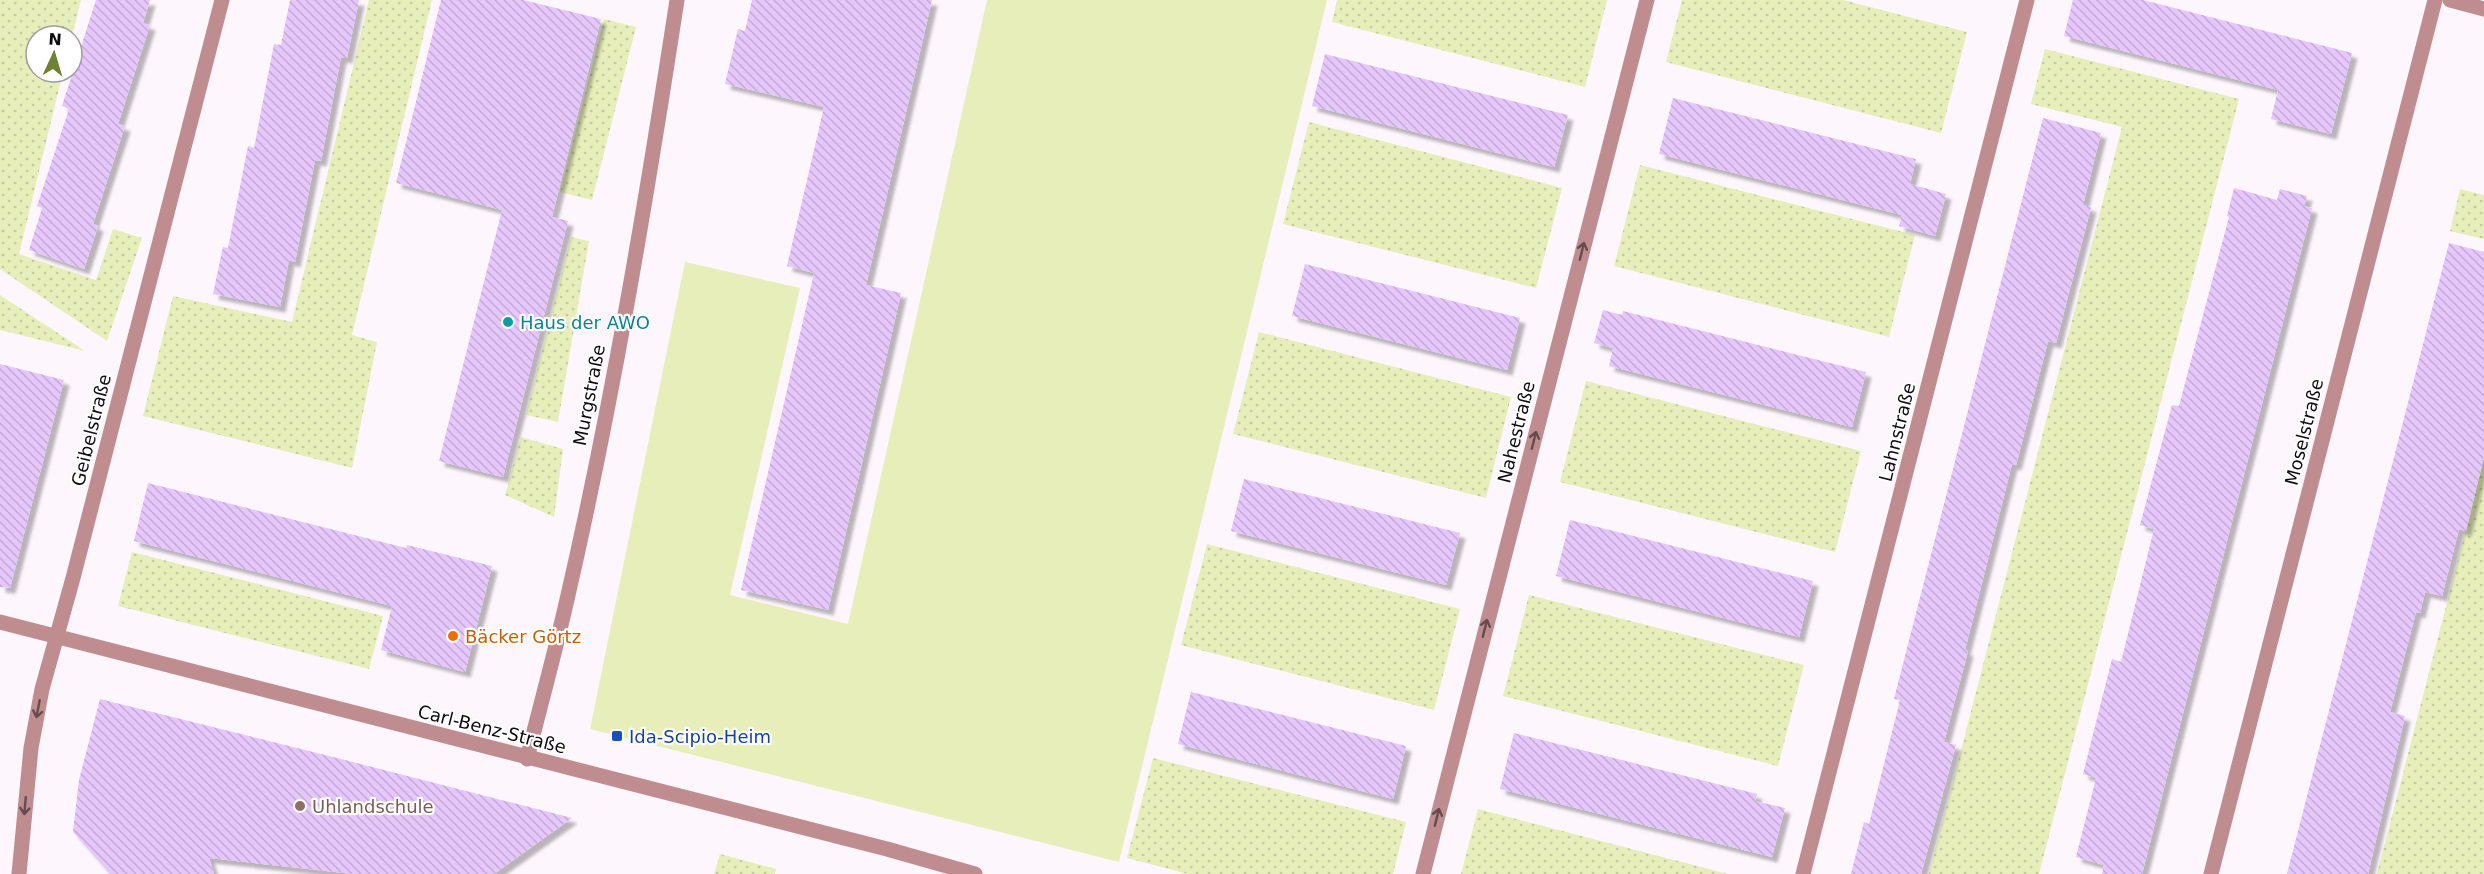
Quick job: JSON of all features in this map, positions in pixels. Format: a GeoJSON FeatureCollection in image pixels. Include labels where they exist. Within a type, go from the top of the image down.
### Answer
{"type":"FeatureCollection","features":[{"type":"Feature","properties":{"kind":"street","name":"Geibelstraße"},"geometry":{"type":"LineString","coordinates":[[19,874],[31,748],[47,671],[222,0]]}},
{"type":"Feature","properties":{"kind":"street","name":"Murgstraße"},"geometry":{"type":"LineString","coordinates":[[527,759],[566,603],[599,445],[636,252],[677,0]]}},
{"type":"Feature","properties":{"kind":"street","name":"Nahestraße"},"geometry":{"type":"LineString","coordinates":[[1423,874],[1647,0]]}},
{"type":"Feature","properties":{"kind":"street","name":"Lahnstraße"},"geometry":{"type":"LineString","coordinates":[[1803,874],[2027,0]]}},
{"type":"Feature","properties":{"kind":"street","name":"Moselstraße"},"geometry":{"type":"LineString","coordinates":[[2211,874],[2435,0]]}},
{"type":"Feature","properties":{"kind":"street"},"geometry":{"type":"LineString","coordinates":[[2450,0],[2484,9]]}},
{"type":"Feature","properties":{"kind":"street","name":"Carl-Benz-Straße"},"geometry":{"type":"LineString","coordinates":[[0,622],[527,759],[887,849],[975,874]]}},
{"type":"Feature","properties":{"kind":"green space"},"geometry":{"type":"Polygon","coordinates":[[[0,0],[81,0],[75,24],[24,24],[24,84],[60,84],[19,254],[96,280],[113,229],[142,238],[107,341],[0,269],[0,0]]]}},
{"type":"Feature","properties":{"kind":"green space"},"geometry":{"type":"Polygon","coordinates":[[[369,0],[432,0],[352,335],[377,342],[352,468],[143,416],[173,296],[292,322],[369,0]]]}},
{"type":"Feature","properties":{"kind":"green space"},"geometry":{"type":"Polygon","coordinates":[[[987,0],[1327,0],[1119,862],[590,729],[685,262],[800,288],[730,595],[848,624],[987,0]]]}},
{"type":"Feature","properties":{"kind":"green space"},"geometry":{"type":"Polygon","coordinates":[[[1337,0],[1607,0],[1585,87],[1332,22],[1337,0]]]}},
{"type":"Feature","properties":{"kind":"green space"},"geometry":{"type":"Polygon","coordinates":[[[1682,0],[1843,0],[1967,32],[1941,133],[1666,62],[1682,0]]]}},
{"type":"Feature","properties":{"kind":"green space"},"geometry":{"type":"Polygon","coordinates":[[[604,19],[636,27],[592,200],[560,192],[604,19]]]}},
{"type":"Feature","properties":{"kind":"green space"},"geometry":{"type":"Polygon","coordinates":[[[2045,49],[2239,99],[2039,874],[1929,874],[2122,127],[2031,104],[2045,49]]]}},
{"type":"Feature","properties":{"kind":"green space"},"geometry":{"type":"Polygon","coordinates":[[[1309,122],[1562,188],[1536,288],[1283,224],[1309,122]]]}},
{"type":"Feature","properties":{"kind":"green space"},"geometry":{"type":"Polygon","coordinates":[[[1640,165],[1915,235],[1889,337],[1614,266],[1640,165]]]}},
{"type":"Feature","properties":{"kind":"green space"},"geometry":{"type":"Polygon","coordinates":[[[2460,189],[2484,195],[2484,239],[2450,231],[2460,189]]]}},
{"type":"Feature","properties":{"kind":"green space"},"geometry":{"type":"Polygon","coordinates":[[[571,237],[589,241],[558,422],[526,415],[571,237]]]}},
{"type":"Feature","properties":{"kind":"green space"},"geometry":{"type":"Polygon","coordinates":[[[0,295],[85,351],[0,330],[0,295]]]}},
{"type":"Feature","properties":{"kind":"green space"},"geometry":{"type":"Polygon","coordinates":[[[1259,332],[1511,397],[1486,498],[1233,434],[1259,332]]]}},
{"type":"Feature","properties":{"kind":"green space"},"geometry":{"type":"Polygon","coordinates":[[[1586,381],[1861,451],[1835,552],[1560,482],[1586,381]]]}},
{"type":"Feature","properties":{"kind":"green space"},"geometry":{"type":"Polygon","coordinates":[[[521,437],[563,449],[554,517],[505,495],[521,437]]]}},
{"type":"Feature","properties":{"kind":"green space"},"geometry":{"type":"Polygon","coordinates":[[[2484,459],[2484,874],[2377,874],[2484,459]]]}},
{"type":"Feature","properties":{"kind":"green space"},"geometry":{"type":"Polygon","coordinates":[[[1207,544],[1460,609],[1434,710],[1181,645],[1207,544]]]}},
{"type":"Feature","properties":{"kind":"green space"},"geometry":{"type":"Polygon","coordinates":[[[132,552],[383,616],[369,669],[118,606],[132,552]]]}},
{"type":"Feature","properties":{"kind":"green space"},"geometry":{"type":"Polygon","coordinates":[[[1529,595],[1804,665],[1778,766],[1503,696],[1529,595]]]}},
{"type":"Feature","properties":{"kind":"green space"},"geometry":{"type":"Polygon","coordinates":[[[1153,758],[1406,822],[1393,874],[1188,874],[1127,858],[1153,758]]]}},
{"type":"Feature","properties":{"kind":"green space"},"geometry":{"type":"Polygon","coordinates":[[[1478,809],[1728,874],[1461,874],[1478,809]]]}},
{"type":"Feature","properties":{"kind":"green space"},"geometry":{"type":"Polygon","coordinates":[[[720,854],[776,869],[775,874],[714,874],[720,854]]]}},
{"type":"Feature","properties":{"kind":"building"},"geometry":{"type":"Polygon","coordinates":[[[96,0],[150,0],[143,23],[150,25],[118,124],[125,126],[93,224],[98,226],[84,269],[29,250],[42,208],[37,206],[69,109],[62,106],[69,84],[84,84],[84,37],[96,0]]]}},
{"type":"Feature","properties":{"kind":"building"},"geometry":{"type":"Polygon","coordinates":[[[290,0],[359,0],[347,58],[341,57],[321,161],[315,160],[295,262],[289,260],[280,307],[213,294],[223,247],[228,248],[248,146],[254,148],[274,44],[281,45],[290,0]]]}},
{"type":"Feature","properties":{"kind":"building"},"geometry":{"type":"Polygon","coordinates":[[[441,0],[523,0],[601,19],[552,217],[568,221],[503,477],[439,461],[502,210],[396,183],[441,0]]]}},
{"type":"Feature","properties":{"kind":"building"},"geometry":{"type":"Polygon","coordinates":[[[752,0],[932,0],[866,285],[901,293],[828,610],[741,590],[814,273],[787,266],[824,107],[725,84],[738,29],[745,31],[752,0]]]}},
{"type":"Feature","properties":{"kind":"building"},"geometry":{"type":"Polygon","coordinates":[[[2073,0],[2143,0],[2352,53],[2331,134],[2271,119],[2278,90],[2064,36],[2073,0]]]}},
{"type":"Feature","properties":{"kind":"building"},"geometry":{"type":"Polygon","coordinates":[[[1325,54],[1568,115],[1554,167],[1312,106],[1325,54]]]}},
{"type":"Feature","properties":{"kind":"building"},"geometry":{"type":"Polygon","coordinates":[[[1673,98],[1916,159],[1910,184],[1946,194],[1935,236],[1899,226],[1902,215],[1659,154],[1673,98]]]}},
{"type":"Feature","properties":{"kind":"building"},"geometry":{"type":"Polygon","coordinates":[[[2043,118],[2101,133],[2083,205],[2091,207],[2056,343],[2048,341],[2016,465],[2012,464],[1965,650],[1968,651],[1944,742],[1956,745],[1921,874],[1851,874],[1864,822],[1869,824],[1900,700],[1894,699],[2043,118]]]}},
{"type":"Feature","properties":{"kind":"building"},"geometry":{"type":"Polygon","coordinates":[[[2234,188],[2277,200],[2280,189],[2307,196],[2304,206],[2312,208],[2142,874],[2102,874],[2104,865],[2076,857],[2096,778],[2083,774],[2112,659],[2121,662],[2154,529],[2140,525],[2172,405],[2179,406],[2229,217],[2227,216],[2234,188]]]}},
{"type":"Feature","properties":{"kind":"building"},"geometry":{"type":"Polygon","coordinates":[[[2449,243],[2484,252],[2484,456],[2466,531],[2459,529],[2442,596],[2425,592],[2420,613],[2416,612],[2390,712],[2405,716],[2368,874],[2287,874],[2449,243]]]}},
{"type":"Feature","properties":{"kind":"building"},"geometry":{"type":"Polygon","coordinates":[[[1305,264],[1520,318],[1507,370],[1292,316],[1305,264]]]}},
{"type":"Feature","properties":{"kind":"building"},"geometry":{"type":"Polygon","coordinates":[[[1603,310],[1622,315],[1623,311],[1866,372],[1852,427],[1609,366],[1613,348],[1594,343],[1603,310]]]}},
{"type":"Feature","properties":{"kind":"building"},"geometry":{"type":"Polygon","coordinates":[[[0,364],[64,380],[10,588],[0,587],[0,364]]]}},
{"type":"Feature","properties":{"kind":"building"},"geometry":{"type":"Polygon","coordinates":[[[1244,479],[1460,533],[1446,585],[1231,531],[1244,479]]]}},
{"type":"Feature","properties":{"kind":"building"},"geometry":{"type":"Polygon","coordinates":[[[148,483],[406,548],[407,545],[492,566],[465,672],[381,650],[392,606],[134,541],[148,483]]]}},
{"type":"Feature","properties":{"kind":"building"},"geometry":{"type":"Polygon","coordinates":[[[1570,520],[1813,581],[1799,637],[1556,576],[1570,520]]]}},
{"type":"Feature","properties":{"kind":"building"},"geometry":{"type":"Polygon","coordinates":[[[1191,692],[1406,746],[1393,799],[1178,744],[1191,692]]]}},
{"type":"Feature","properties":{"kind":"building","name":"Uhlandschule"},"geometry":{"type":"Polygon","coordinates":[[[100,699],[572,818],[494,874],[354,874],[209,858],[214,874],[110,874],[73,832],[79,780],[100,699]]]}},
{"type":"Feature","properties":{"kind":"building"},"geometry":{"type":"Polygon","coordinates":[[[1514,733],[1757,794],[1755,801],[1785,808],[1772,857],[1500,789],[1514,733]]]}},
{"type":"Feature","properties":{"kind":"place","name":"Haus der AWO"},"geometry":{"type":"Point","coordinates":[508,322]}},
{"type":"Feature","properties":{"kind":"place","name":"Bäcker Görtz"},"geometry":{"type":"Point","coordinates":[453,636]}},
{"type":"Feature","properties":{"kind":"place","name":"Ida-Scipio-Heim"},"geometry":{"type":"Point","coordinates":[617,736]}},
{"type":"Feature","properties":{"kind":"place","name":"Uhlandschule"},"geometry":{"type":"Point","coordinates":[300,806]}}]}
